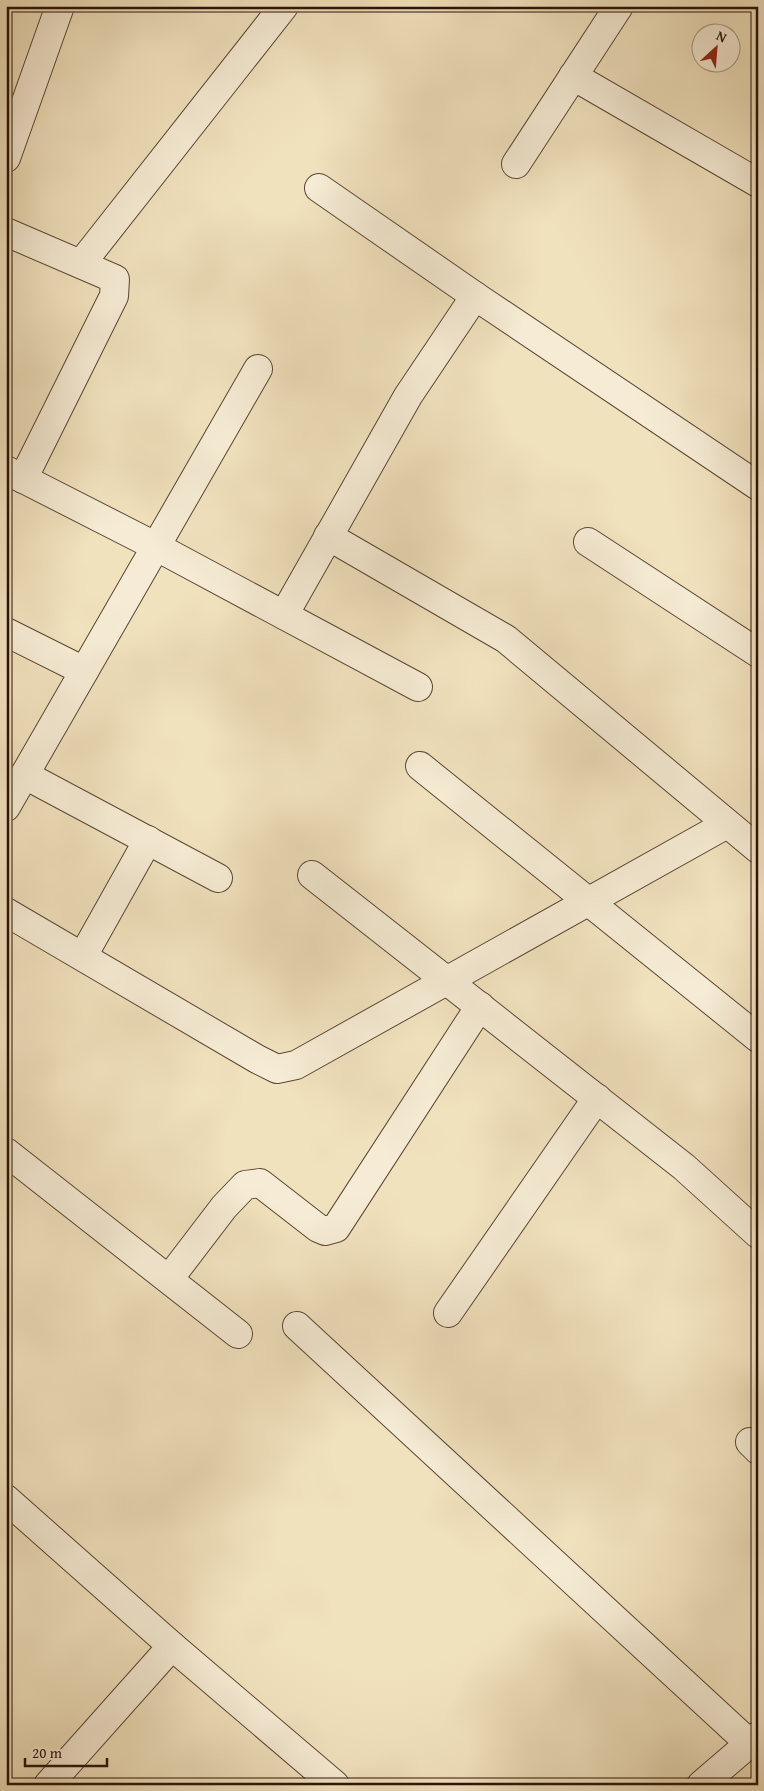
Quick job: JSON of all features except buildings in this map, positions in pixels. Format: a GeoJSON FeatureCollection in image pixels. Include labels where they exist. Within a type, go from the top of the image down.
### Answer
{"type":"FeatureCollection","features":[{"type":"Feature","properties":{"kind":"street"},"geometry":{"type":"LineString","coordinates":[[6,158],[60,6]]}},
{"type":"Feature","properties":{"kind":"street"},"geometry":{"type":"LineString","coordinates":[[81,264],[284,6]]}},
{"type":"Feature","properties":{"kind":"street"},"geometry":{"type":"LineString","coordinates":[[516,164],[618,6]]}},
{"type":"Feature","properties":{"kind":"street"},"geometry":{"type":"LineString","coordinates":[[573,76],[758,182]]}},
{"type":"Feature","properties":{"kind":"street"},"geometry":{"type":"LineString","coordinates":[[319,188],[475,296],[758,486]]}},
{"type":"Feature","properties":{"kind":"street"},"geometry":{"type":"LineString","coordinates":[[6,232],[116,279],[114,296],[15,475],[155,546],[418,687]]}},
{"type":"Feature","properties":{"kind":"street"},"geometry":{"type":"LineString","coordinates":[[284,615],[408,396],[475,296]]}},
{"type":"Feature","properties":{"kind":"street"},"geometry":{"type":"LineString","coordinates":[[7,803],[258,370]]}},
{"type":"Feature","properties":{"kind":"street"},"geometry":{"type":"LineString","coordinates":[[328,536],[506,640],[758,849]]}},
{"type":"Feature","properties":{"kind":"street"},"geometry":{"type":"LineString","coordinates":[[588,542],[758,653]]}},
{"type":"Feature","properties":{"kind":"street"},"geometry":{"type":"LineString","coordinates":[[6,632],[84,671]]}},
{"type":"Feature","properties":{"kind":"street"},"geometry":{"type":"LineString","coordinates":[[420,766],[758,1038]]}},
{"type":"Feature","properties":{"kind":"street"},"geometry":{"type":"LineString","coordinates":[[25,774],[218,878]]}},
{"type":"Feature","properties":{"kind":"street"},"geometry":{"type":"LineString","coordinates":[[6,912],[277,1069],[296,1065],[727,824]]}},
{"type":"Feature","properties":{"kind":"street"},"geometry":{"type":"LineString","coordinates":[[83,956],[148,840]]}},
{"type":"Feature","properties":{"kind":"street"},"geometry":{"type":"LineString","coordinates":[[312,875],[684,1167],[758,1234]]}},
{"type":"Feature","properties":{"kind":"street"},"geometry":{"type":"LineString","coordinates":[[169,1279],[224,1207],[245,1185],[252,1182],[260,1183],[318,1228],[325,1231],[336,1228],[480,1006]]}},
{"type":"Feature","properties":{"kind":"street"},"geometry":{"type":"LineString","coordinates":[[448,1313],[597,1098]]}},
{"type":"Feature","properties":{"kind":"street"},"geometry":{"type":"LineString","coordinates":[[6,1152],[238,1334]]}},
{"type":"Feature","properties":{"kind":"street"},"geometry":{"type":"LineString","coordinates":[[297,1326],[754,1739],[701,1785]]}},
{"type":"Feature","properties":{"kind":"street"},"geometry":{"type":"LineString","coordinates":[[6,1499],[172,1646],[335,1785]]}},
{"type":"Feature","properties":{"kind":"street"},"geometry":{"type":"LineString","coordinates":[[48,1785],[172,1646]]}}]}
